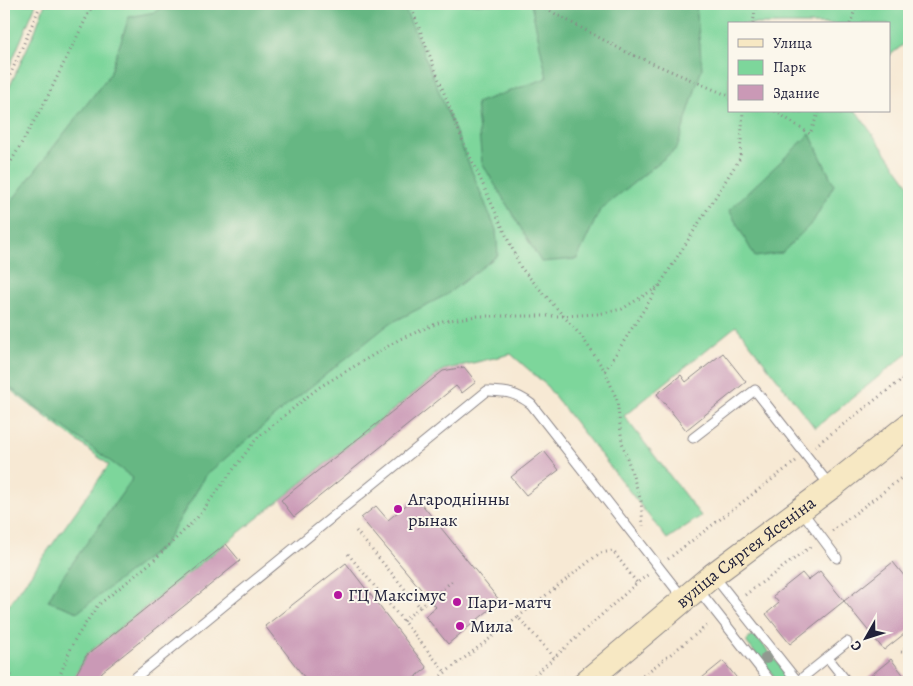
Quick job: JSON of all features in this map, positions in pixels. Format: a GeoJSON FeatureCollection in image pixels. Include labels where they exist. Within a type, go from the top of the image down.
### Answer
{"type":"FeatureCollection","features":[{"type":"Feature","properties":{"kind":"main road","name":"вуліца Сяргея Ясеніна"},"geometry":{"type":"LineString","coordinates":[[586,682],[698,587],[831,487],[909,425]]}},
{"type":"Feature","properties":{"kind":"lane"},"geometry":{"type":"LineString","coordinates":[[693,438],[755,390],[831,487]]}},
{"type":"Feature","properties":{"kind":"lane"},"geometry":{"type":"LineString","coordinates":[[130,682],[487,391],[519,395],[531,404],[659,566],[698,587],[735,602],[798,682],[846,642]]}},
{"type":"Feature","properties":{"kind":"lane"},"geometry":{"type":"LineString","coordinates":[[800,510],[837,558]]}},
{"type":"Feature","properties":{"kind":"lane"},"geometry":{"type":"LineString","coordinates":[[698,587],[771,682]]}},
{"type":"Feature","properties":{"kind":"lane"},"geometry":{"type":"LineString","coordinates":[[828,658],[847,682]]}},
{"type":"Feature","properties":{"kind":"path"},"geometry":{"type":"LineString","coordinates":[[4,89],[41,4]]}},
{"type":"Feature","properties":{"kind":"path"},"geometry":{"type":"LineString","coordinates":[[4,174],[45,102],[93,4]]}},
{"type":"Feature","properties":{"kind":"path"},"geometry":{"type":"LineString","coordinates":[[410,4],[459,132],[521,268],[582,337],[605,371],[617,400],[622,442],[641,501],[644,526]]}},
{"type":"Feature","properties":{"kind":"path"},"geometry":{"type":"LineString","coordinates":[[537,4],[624,51],[728,96]]}},
{"type":"Feature","properties":{"kind":"path"},"geometry":{"type":"LineString","coordinates":[[753,22],[756,4]]}},
{"type":"Feature","properties":{"kind":"path"},"geometry":{"type":"LineString","coordinates":[[844,4],[855,9]]}},
{"type":"Feature","properties":{"kind":"path"},"geometry":{"type":"LineString","coordinates":[[851,22],[857,4]]}},
{"type":"Feature","properties":{"kind":"path"},"geometry":{"type":"LineString","coordinates":[[605,371],[740,158],[743,112]]}},
{"type":"Feature","properties":{"kind":"path"},"geometry":{"type":"LineString","coordinates":[[777,112],[810,134],[819,112]]}},
{"type":"Feature","properties":{"kind":"path"},"geometry":{"type":"LineString","coordinates":[[57,682],[74,641],[97,606],[153,562],[197,518],[257,438],[318,388],[400,338],[443,321],[478,316],[598,314],[622,309],[661,285]]}},
{"type":"Feature","properties":{"kind":"path"},"geometry":{"type":"LineString","coordinates":[[527,682],[637,583],[909,374]]}},
{"type":"Feature","properties":{"kind":"path"},"geometry":{"type":"LineString","coordinates":[[902,379],[907,386],[909,384]]}},
{"type":"Feature","properties":{"kind":"path"},"geometry":{"type":"LineString","coordinates":[[908,474],[909,533]]}},
{"type":"Feature","properties":{"kind":"path"},"geometry":{"type":"LineString","coordinates":[[735,602],[908,474]]}},
{"type":"Feature","properties":{"kind":"path"},"geometry":{"type":"LineString","coordinates":[[356,531],[420,607]]}},
{"type":"Feature","properties":{"kind":"path"},"geometry":{"type":"LineString","coordinates":[[433,682],[600,553],[613,551],[637,583]]}},
{"type":"Feature","properties":{"kind":"path"},"geometry":{"type":"LineString","coordinates":[[348,554],[446,672]]}},
{"type":"Feature","properties":{"kind":"path"},"geometry":{"type":"LineString","coordinates":[[403,621],[455,579]]}},
{"type":"Feature","properties":{"kind":"path"},"geometry":{"type":"LineString","coordinates":[[518,616],[554,657]]}},
{"type":"Feature","properties":{"kind":"path"},"geometry":{"type":"LineString","coordinates":[[635,682],[719,616]]}},
{"type":"Feature","properties":{"kind":"path"},"geometry":{"type":"LineString","coordinates":[[909,646],[901,652],[909,653]]}},
{"type":"Feature","properties":{"kind":"path"},"geometry":{"type":"LineString","coordinates":[[4,651],[13,682]]}},
{"type":"Feature","properties":{"kind":"green space"},"geometry":{"type":"Polygon","coordinates":[[[11,4],[36,4],[4,80],[4,23],[11,4]]]}},
{"type":"Feature","properties":{"kind":"green space"},"geometry":{"type":"Polygon","coordinates":[[[45,4],[909,4],[909,40],[890,55],[890,22],[728,22],[728,112],[857,112],[909,185],[909,352],[815,428],[736,326],[624,416],[701,516],[667,539],[545,384],[511,354],[443,370],[87,654],[72,682],[4,682],[4,612],[109,465],[4,385],[4,99],[35,31],[45,4]]]}},
{"type":"Feature","properties":{"kind":"green space"},"geometry":{"type":"Polygon","coordinates":[[[166,4],[403,4],[496,230],[498,255],[446,295],[389,324],[289,404],[207,474],[164,545],[78,612],[48,601],[56,586],[133,478],[4,383],[4,211],[110,74],[129,17],[155,12],[166,4]]]}},
{"type":"Feature","properties":{"kind":"green space"},"geometry":{"type":"Polygon","coordinates":[[[531,4],[696,4],[702,68],[677,148],[600,210],[577,259],[541,262],[482,163],[476,103],[547,78],[531,4]]]}},
{"type":"Feature","properties":{"kind":"green space"},"geometry":{"type":"Polygon","coordinates":[[[810,134],[834,185],[813,222],[782,253],[755,257],[729,210],[810,134]]]}},
{"type":"Feature","properties":{"kind":"green space"},"geometry":{"type":"Polygon","coordinates":[[[752,636],[756,636],[786,673],[786,677],[781,681],[777,680],[747,643],[747,640],[752,636]]]}},
{"type":"Feature","properties":{"kind":"building"},"geometry":{"type":"Polygon","coordinates":[[[723,353],[746,382],[686,430],[657,394],[681,375],[686,382],[723,353]]]}},
{"type":"Feature","properties":{"kind":"building"},"geometry":{"type":"Polygon","coordinates":[[[464,367],[476,382],[462,393],[456,386],[294,517],[281,500],[443,371],[464,367]]]}},
{"type":"Feature","properties":{"kind":"building"},"geometry":{"type":"Polygon","coordinates":[[[544,451],[559,470],[526,495],[511,477],[544,451]]]}},
{"type":"Feature","properties":{"kind":"building"},"geometry":{"type":"Polygon","coordinates":[[[416,497],[500,601],[448,644],[425,616],[436,607],[361,518],[376,506],[388,520],[416,497]]]}},
{"type":"Feature","properties":{"kind":"building"},"geometry":{"type":"Polygon","coordinates":[[[226,544],[240,561],[102,672],[96,682],[72,682],[86,656],[226,544]]]}},
{"type":"Feature","properties":{"kind":"building"},"geometry":{"type":"Polygon","coordinates":[[[893,562],[909,582],[909,630],[884,650],[844,601],[893,562]]]}},
{"type":"Feature","properties":{"kind":"building","name":"ГЦ Максімус"},"geometry":{"type":"Polygon","coordinates":[[[346,563],[427,668],[409,682],[308,682],[265,626],[346,563]]]}},
{"type":"Feature","properties":{"kind":"building"},"geometry":{"type":"Polygon","coordinates":[[[820,571],[844,601],[790,644],[766,614],[779,603],[773,596],[802,573],[808,580],[820,571]]]}},
{"type":"Feature","properties":{"kind":"building"},"geometry":{"type":"Polygon","coordinates":[[[891,659],[909,682],[863,682],[891,659]]]}},
{"type":"Feature","properties":{"kind":"building"},"geometry":{"type":"Polygon","coordinates":[[[723,661],[740,682],[697,682],[723,661]]]}},
{"type":"Feature","properties":{"kind":"place","name":"Агароднінны рынак"},"geometry":{"type":"Point","coordinates":[398,509]}},
{"type":"Feature","properties":{"kind":"place","name":"ГЦ Максімус"},"geometry":{"type":"Point","coordinates":[338,595]}},
{"type":"Feature","properties":{"kind":"place","name":"Пари-матч"},"geometry":{"type":"Point","coordinates":[457,602]}},
{"type":"Feature","properties":{"kind":"place","name":"Мила"},"geometry":{"type":"Point","coordinates":[460,626]}}]}
